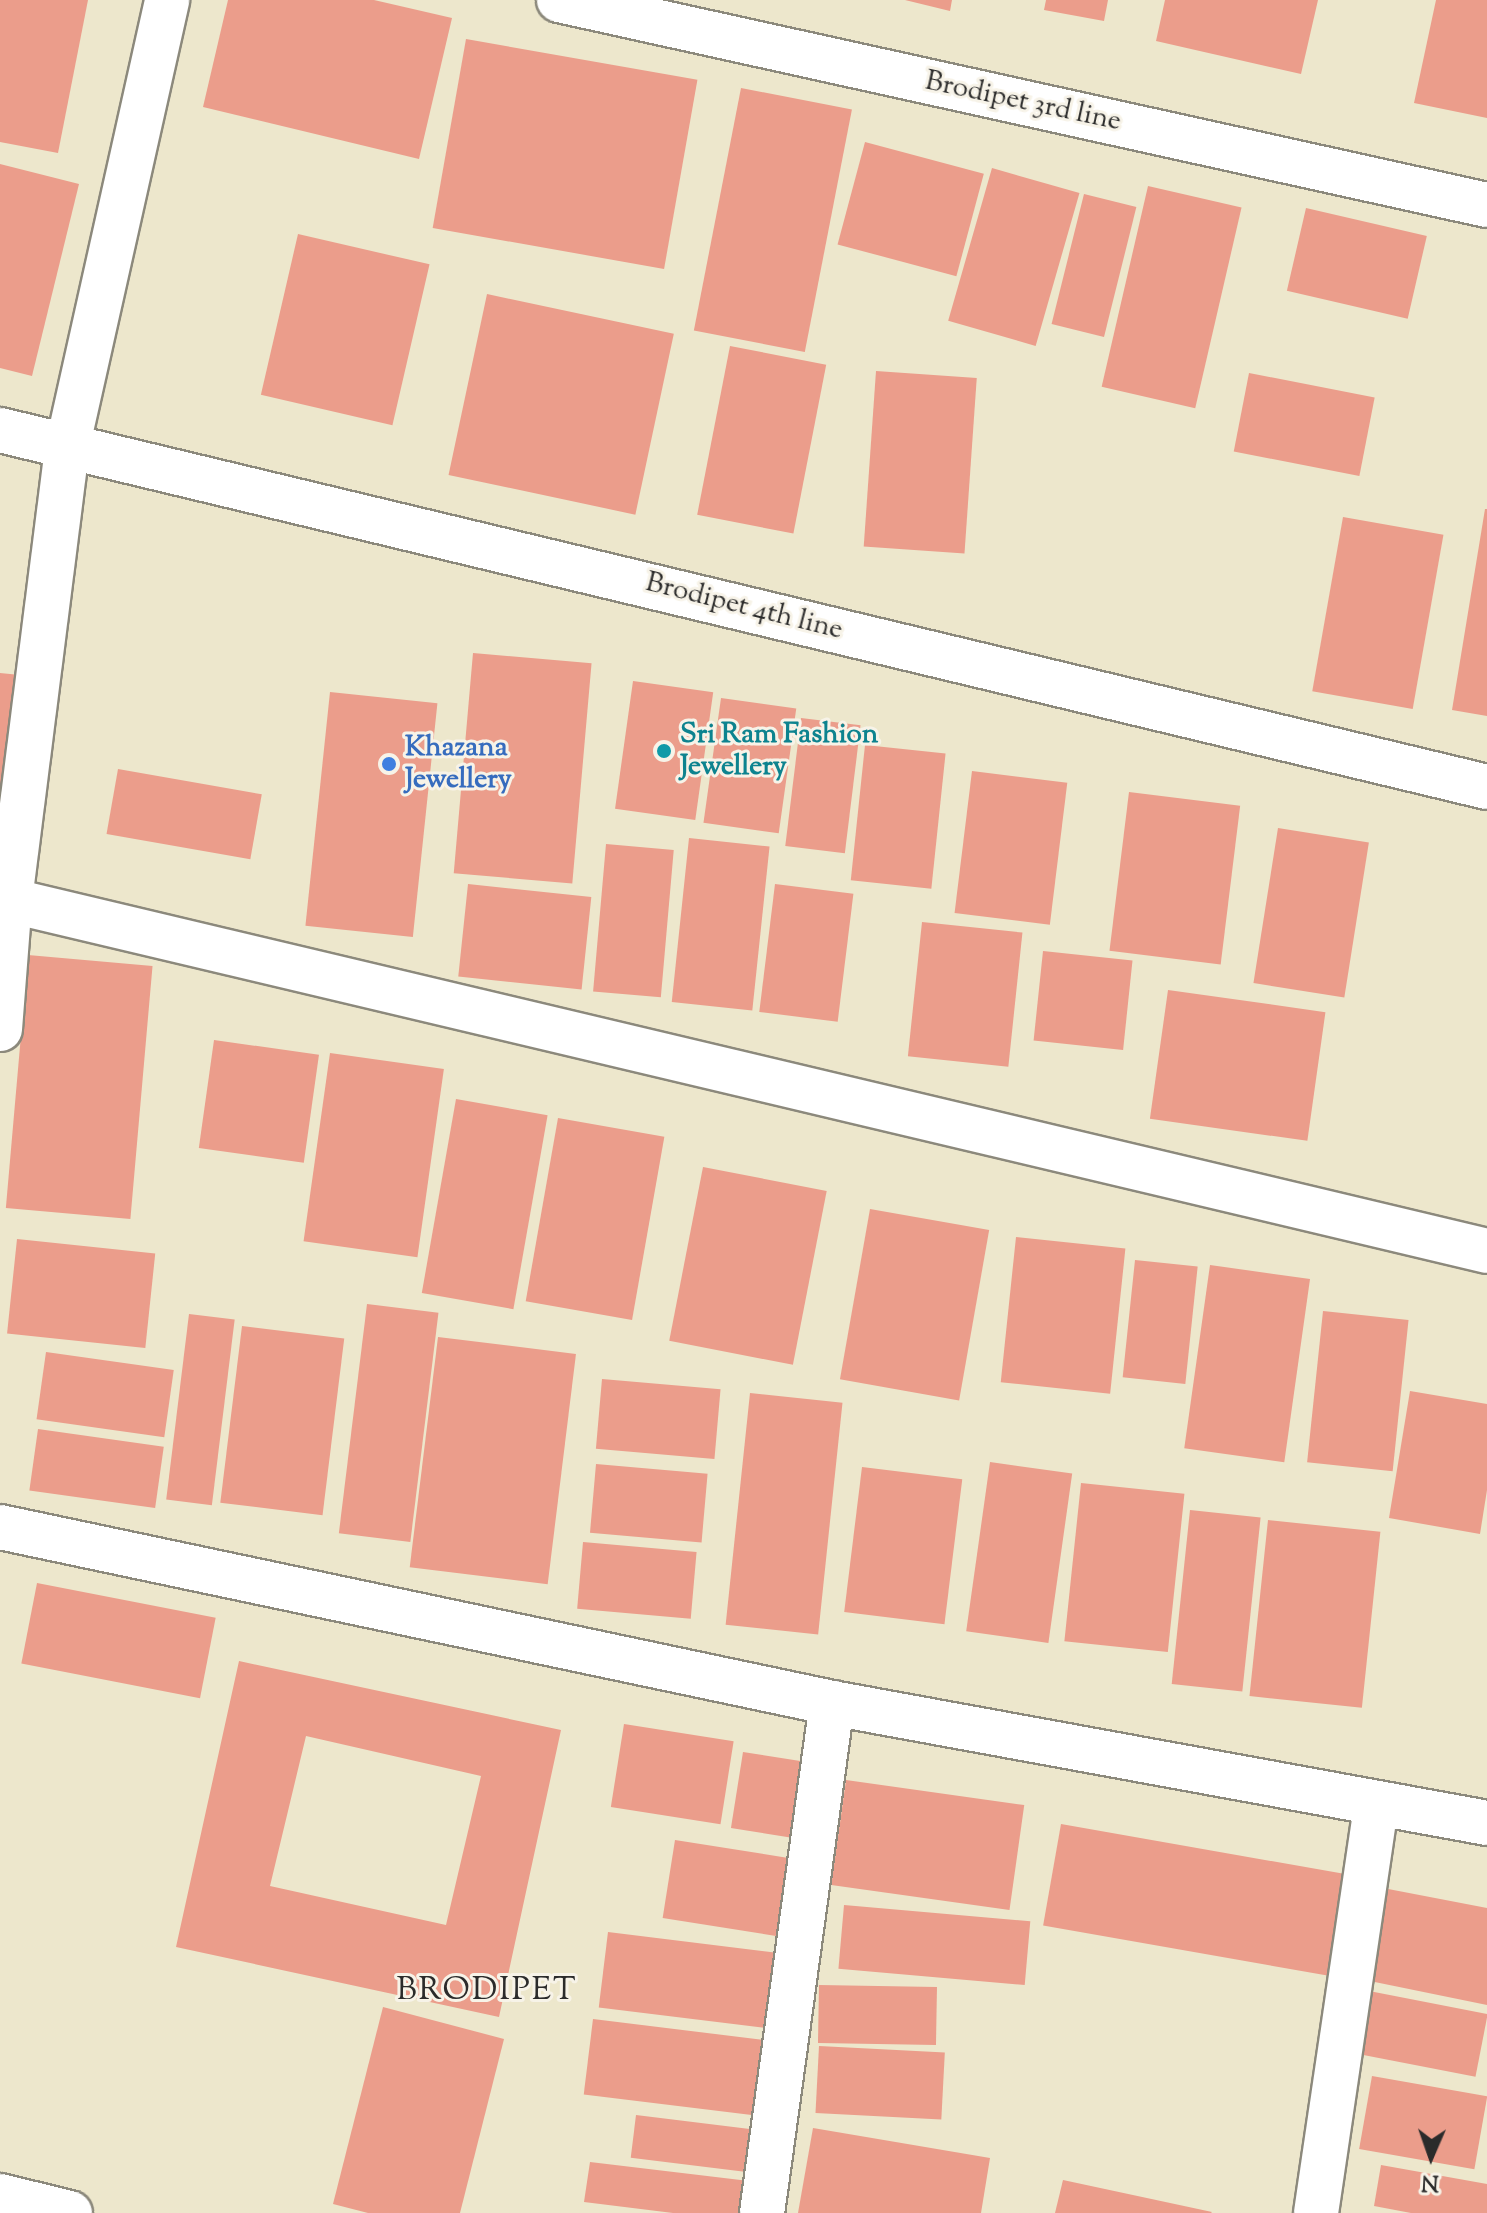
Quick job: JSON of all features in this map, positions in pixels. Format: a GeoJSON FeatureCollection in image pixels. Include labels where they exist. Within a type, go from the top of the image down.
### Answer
{"type":"FeatureCollection","features":[{"type":"Feature","properties":{"kind":"street"},"geometry":{"type":"LineString","coordinates":[[0,1029],[5,899],[68,444],[167,0]]}},
{"type":"Feature","properties":{"kind":"street","name":"Brodipet 3rd line"},"geometry":{"type":"LineString","coordinates":[[559,0],[1487,205]]}},
{"type":"Feature","properties":{"kind":"street","name":"Brodipet 4th line"},"geometry":{"type":"LineString","coordinates":[[0,430],[1487,787]]}},
{"type":"Feature","properties":{"kind":"street"},"geometry":{"type":"LineString","coordinates":[[5,899],[1487,1251]]}},
{"type":"Feature","properties":{"kind":"street"},"geometry":{"type":"LineString","coordinates":[[0,1527],[832,1703],[1376,1806],[1487,1823]]}},
{"type":"Feature","properties":{"kind":"street"},"geometry":{"type":"LineString","coordinates":[[762,2213],[832,1703]]}},
{"type":"Feature","properties":{"kind":"street"},"geometry":{"type":"LineString","coordinates":[[1316,2213],[1376,1806]]}},
{"type":"Feature","properties":{"kind":"street"},"geometry":{"type":"LineString","coordinates":[[0,2196],[70,2213]]}},
{"type":"Feature","properties":{"kind":"building"},"geometry":{"type":"Polygon","coordinates":[[[0,0],[88,0],[58,153],[0,142],[0,0]]]}},
{"type":"Feature","properties":{"kind":"building"},"geometry":{"type":"Polygon","coordinates":[[[228,0],[374,0],[452,18],[419,159],[203,107],[228,0]]]}},
{"type":"Feature","properties":{"kind":"building"},"geometry":{"type":"Polygon","coordinates":[[[905,0],[952,0],[950,11],[905,0]]]}},
{"type":"Feature","properties":{"kind":"building"},"geometry":{"type":"Polygon","coordinates":[[[1046,0],[1108,0],[1104,21],[1044,10],[1046,0]]]}},
{"type":"Feature","properties":{"kind":"building"},"geometry":{"type":"Polygon","coordinates":[[[1165,0],[1318,0],[1301,74],[1156,41],[1165,0]]]}},
{"type":"Feature","properties":{"kind":"building"},"geometry":{"type":"Polygon","coordinates":[[[1436,0],[1487,0],[1487,118],[1414,103],[1436,0]]]}},
{"type":"Feature","properties":{"kind":"building"},"geometry":{"type":"Polygon","coordinates":[[[466,39],[697,80],[664,269],[433,228],[466,39]]]}},
{"type":"Feature","properties":{"kind":"building"},"geometry":{"type":"Polygon","coordinates":[[[741,88],[852,110],[805,352],[694,330],[741,88]]]}},
{"type":"Feature","properties":{"kind":"building"},"geometry":{"type":"Polygon","coordinates":[[[865,142],[984,174],[956,276],[838,244],[865,142]]]}},
{"type":"Feature","properties":{"kind":"building"},"geometry":{"type":"Polygon","coordinates":[[[0,164],[79,184],[32,376],[0,368],[0,164]]]}},
{"type":"Feature","properties":{"kind":"building"},"geometry":{"type":"Polygon","coordinates":[[[992,168],[1079,193],[1036,346],[948,321],[992,168]]]}},
{"type":"Feature","properties":{"kind":"building"},"geometry":{"type":"Polygon","coordinates":[[[1148,186],[1242,208],[1195,408],[1102,387],[1148,186]]]}},
{"type":"Feature","properties":{"kind":"building"},"geometry":{"type":"Polygon","coordinates":[[[1084,194],[1136,207],[1104,337],[1052,324],[1084,194]]]}},
{"type":"Feature","properties":{"kind":"building"},"geometry":{"type":"Polygon","coordinates":[[[1306,208],[1427,236],[1408,319],[1287,291],[1306,208]]]}},
{"type":"Feature","properties":{"kind":"building"},"geometry":{"type":"Polygon","coordinates":[[[298,234],[430,264],[392,425],[261,395],[298,234]]]}},
{"type":"Feature","properties":{"kind":"building"},"geometry":{"type":"Polygon","coordinates":[[[487,294],[674,334],[635,515],[449,475],[487,294]]]}},
{"type":"Feature","properties":{"kind":"building"},"geometry":{"type":"Polygon","coordinates":[[[730,346],[826,365],[793,534],[697,515],[730,346]]]}},
{"type":"Feature","properties":{"kind":"building"},"geometry":{"type":"Polygon","coordinates":[[[876,371],[977,378],[964,554],[864,547],[876,371]]]}},
{"type":"Feature","properties":{"kind":"building"},"geometry":{"type":"Polygon","coordinates":[[[1249,373],[1375,397],[1359,476],[1234,452],[1249,373]]]}},
{"type":"Feature","properties":{"kind":"building"},"geometry":{"type":"Polygon","coordinates":[[[1487,509],[1487,716],[1452,710],[1487,509]]]}},
{"type":"Feature","properties":{"kind":"building"},"geometry":{"type":"Polygon","coordinates":[[[1343,517],[1443,535],[1413,709],[1312,691],[1343,517]]]}},
{"type":"Feature","properties":{"kind":"building"},"geometry":{"type":"Polygon","coordinates":[[[473,653],[592,663],[572,884],[454,873],[473,653]]]}},
{"type":"Feature","properties":{"kind":"building"},"geometry":{"type":"Polygon","coordinates":[[[0,673],[20,675],[0,814],[0,673]]]}},
{"type":"Feature","properties":{"kind":"building","name":"Sri Ram Fashion Jewellery"},"geometry":{"type":"Polygon","coordinates":[[[633,681],[713,692],[695,820],[615,809],[633,681]]]}},
{"type":"Feature","properties":{"kind":"building"},"geometry":{"type":"Polygon","coordinates":[[[330,692],[437,703],[413,937],[305,926],[330,692]]]}},
{"type":"Feature","properties":{"kind":"building"},"geometry":{"type":"Polygon","coordinates":[[[721,698],[796,709],[779,833],[703,823],[721,698]]]}},
{"type":"Feature","properties":{"kind":"building"},"geometry":{"type":"Polygon","coordinates":[[[801,718],[861,725],[845,853],[785,846],[801,718]]]}},
{"type":"Feature","properties":{"kind":"building"},"geometry":{"type":"Polygon","coordinates":[[[865,745],[946,753],[931,889],[851,880],[865,745]]]}},
{"type":"Feature","properties":{"kind":"building"},"geometry":{"type":"Polygon","coordinates":[[[118,769],[262,794],[250,859],[107,834],[118,769]]]}},
{"type":"Feature","properties":{"kind":"building"},"geometry":{"type":"Polygon","coordinates":[[[972,771],[1067,783],[1050,925],[955,913],[972,771]]]}},
{"type":"Feature","properties":{"kind":"building"},"geometry":{"type":"Polygon","coordinates":[[[1129,792],[1240,806],[1221,964],[1110,951],[1129,792]]]}},
{"type":"Feature","properties":{"kind":"building"},"geometry":{"type":"Polygon","coordinates":[[[1278,828],[1369,842],[1344,997],[1253,983],[1278,828]]]}},
{"type":"Feature","properties":{"kind":"building"},"geometry":{"type":"Polygon","coordinates":[[[689,838],[770,846],[752,1011],[672,1002],[689,838]]]}},
{"type":"Feature","properties":{"kind":"building"},"geometry":{"type":"Polygon","coordinates":[[[606,844],[674,850],[661,997],[593,991],[606,844]]]}},
{"type":"Feature","properties":{"kind":"building"},"geometry":{"type":"Polygon","coordinates":[[[468,884],[591,897],[582,989],[458,976],[468,884]]]}},
{"type":"Feature","properties":{"kind":"building"},"geometry":{"type":"Polygon","coordinates":[[[775,884],[853,894],[838,1022],[759,1012],[775,884]]]}},
{"type":"Feature","properties":{"kind":"building"},"geometry":{"type":"Polygon","coordinates":[[[922,922],[1022,933],[1008,1067],[908,1056],[922,922]]]}},
{"type":"Feature","properties":{"kind":"building"},"geometry":{"type":"Polygon","coordinates":[[[1043,951],[1133,960],[1123,1050],[1034,1041],[1043,951]]]}},
{"type":"Feature","properties":{"kind":"building"},"geometry":{"type":"Polygon","coordinates":[[[28,955],[153,966],[130,1219],[6,1208],[28,955]]]}},
{"type":"Feature","properties":{"kind":"building"},"geometry":{"type":"Polygon","coordinates":[[[1168,990],[1325,1012],[1307,1141],[1150,1119],[1168,990]]]}},
{"type":"Feature","properties":{"kind":"building"},"geometry":{"type":"Polygon","coordinates":[[[214,1040],[319,1055],[304,1163],[199,1148],[214,1040]]]}},
{"type":"Feature","properties":{"kind":"building"},"geometry":{"type":"Polygon","coordinates":[[[330,1053],[444,1069],[417,1257],[304,1241],[330,1053]]]}},
{"type":"Feature","properties":{"kind":"building"},"geometry":{"type":"Polygon","coordinates":[[[456,1099],[548,1115],[513,1309],[422,1293],[456,1099]]]}},
{"type":"Feature","properties":{"kind":"building"},"geometry":{"type":"Polygon","coordinates":[[[558,1118],[664,1137],[632,1320],[526,1301],[558,1118]]]}},
{"type":"Feature","properties":{"kind":"building"},"geometry":{"type":"Polygon","coordinates":[[[703,1167],[827,1191],[793,1365],[669,1341],[703,1167]]]}},
{"type":"Feature","properties":{"kind":"building"},"geometry":{"type":"Polygon","coordinates":[[[870,1209],[989,1230],[959,1400],[840,1379],[870,1209]]]}},
{"type":"Feature","properties":{"kind":"building"},"geometry":{"type":"Polygon","coordinates":[[[1016,1237],[1125,1248],[1110,1394],[1001,1382],[1016,1237]]]}},
{"type":"Feature","properties":{"kind":"building"},"geometry":{"type":"Polygon","coordinates":[[[17,1239],[155,1254],[145,1348],[7,1333],[17,1239]]]}},
{"type":"Feature","properties":{"kind":"building"},"geometry":{"type":"Polygon","coordinates":[[[1135,1260],[1198,1267],[1185,1384],[1123,1377],[1135,1260]]]}},
{"type":"Feature","properties":{"kind":"building"},"geometry":{"type":"Polygon","coordinates":[[[1210,1265],[1310,1279],[1284,1462],[1184,1448],[1210,1265]]]}},
{"type":"Feature","properties":{"kind":"building"},"geometry":{"type":"Polygon","coordinates":[[[367,1304],[438,1313],[410,1542],[339,1533],[367,1304]]]}},
{"type":"Feature","properties":{"kind":"building"},"geometry":{"type":"Polygon","coordinates":[[[1323,1311],[1409,1320],[1393,1471],[1307,1462],[1323,1311]]]}},
{"type":"Feature","properties":{"kind":"building"},"geometry":{"type":"Polygon","coordinates":[[[189,1314],[235,1320],[212,1505],[166,1500],[189,1314]]]}},
{"type":"Feature","properties":{"kind":"building"},"geometry":{"type":"Polygon","coordinates":[[[242,1326],[344,1339],[323,1515],[220,1503],[242,1326]]]}},
{"type":"Feature","properties":{"kind":"building"},"geometry":{"type":"Polygon","coordinates":[[[438,1337],[576,1354],[548,1584],[410,1567],[438,1337]]]}},
{"type":"Feature","properties":{"kind":"building"},"geometry":{"type":"Polygon","coordinates":[[[46,1352],[174,1370],[164,1437],[37,1419],[46,1352]]]}},
{"type":"Feature","properties":{"kind":"building"},"geometry":{"type":"Polygon","coordinates":[[[602,1379],[721,1389],[714,1459],[596,1449],[602,1379]]]}},
{"type":"Feature","properties":{"kind":"building"},"geometry":{"type":"Polygon","coordinates":[[[1410,1391],[1487,1404],[1487,1490],[1480,1534],[1389,1518],[1410,1391]]]}},
{"type":"Feature","properties":{"kind":"building"},"geometry":{"type":"Polygon","coordinates":[[[750,1393],[842,1403],[818,1634],[726,1625],[750,1393]]]}},
{"type":"Feature","properties":{"kind":"building"},"geometry":{"type":"Polygon","coordinates":[[[38,1429],[164,1447],[155,1508],[29,1490],[38,1429]]]}},
{"type":"Feature","properties":{"kind":"building"},"geometry":{"type":"Polygon","coordinates":[[[990,1462],[1072,1474],[1048,1643],[966,1631],[990,1462]]]}},
{"type":"Feature","properties":{"kind":"building"},"geometry":{"type":"Polygon","coordinates":[[[596,1464],[708,1474],[702,1542],[590,1533],[596,1464]]]}},
{"type":"Feature","properties":{"kind":"building"},"geometry":{"type":"Polygon","coordinates":[[[862,1467],[962,1479],[944,1624],[844,1612],[862,1467]]]}},
{"type":"Feature","properties":{"kind":"building"},"geometry":{"type":"Polygon","coordinates":[[[1081,1483],[1184,1494],[1168,1652],[1064,1641],[1081,1483]]]}},
{"type":"Feature","properties":{"kind":"building"},"geometry":{"type":"Polygon","coordinates":[[[1190,1510],[1261,1517],[1242,1691],[1172,1684],[1190,1510]]]}},
{"type":"Feature","properties":{"kind":"building"},"geometry":{"type":"Polygon","coordinates":[[[1268,1520],[1380,1532],[1362,1708],[1249,1696],[1268,1520]]]}},
{"type":"Feature","properties":{"kind":"building"},"geometry":{"type":"Polygon","coordinates":[[[583,1542],[697,1552],[691,1619],[577,1609],[583,1542]]]}},
{"type":"Feature","properties":{"kind":"building"},"geometry":{"type":"Polygon","coordinates":[[[37,1583],[216,1618],[200,1698],[21,1663],[37,1583]]]}},
{"type":"Feature","properties":{"kind":"building"},"geometry":{"type":"Polygon","coordinates":[[[239,1661],[561,1730],[499,2017],[176,1947],[239,1661]],[[306,1736],[270,1886],[446,1925],[481,1776],[306,1736]]]}},
{"type":"Feature","properties":{"kind":"building"},"geometry":{"type":"Polygon","coordinates":[[[624,1724],[734,1741],[720,1824],[611,1807],[624,1724]]]}},
{"type":"Feature","properties":{"kind":"building"},"geometry":{"type":"Polygon","coordinates":[[[743,1752],[821,1764],[809,1840],[731,1828],[743,1752]]]}},
{"type":"Feature","properties":{"kind":"building"},"geometry":{"type":"Polygon","coordinates":[[[846,1780],[1024,1805],[1009,1910],[831,1885],[846,1780]]]}},
{"type":"Feature","properties":{"kind":"building"},"geometry":{"type":"Polygon","coordinates":[[[1061,1824],[1347,1874],[1329,1976],[1043,1925],[1061,1824]]]}},
{"type":"Feature","properties":{"kind":"building"},"geometry":{"type":"Polygon","coordinates":[[[675,1840],[795,1859],[782,1937],[663,1918],[675,1840]]]}},
{"type":"Feature","properties":{"kind":"building"},"geometry":{"type":"Polygon","coordinates":[[[1383,1888],[1487,1908],[1487,2005],[1365,1980],[1383,1888]]]}},
{"type":"Feature","properties":{"kind":"building"},"geometry":{"type":"Polygon","coordinates":[[[844,1905],[1030,1921],[1025,1985],[838,1969],[844,1905]]]}},
{"type":"Feature","properties":{"kind":"building"},"geometry":{"type":"Polygon","coordinates":[[[608,1932],[796,1955],[786,2030],[599,2007],[608,1932]]]}},
{"type":"Feature","properties":{"kind":"building"},"geometry":{"type":"Polygon","coordinates":[[[819,1985],[937,1987],[936,2045],[818,2043],[819,1985]]]}},
{"type":"Feature","properties":{"kind":"building"},"geometry":{"type":"Polygon","coordinates":[[[1364,1990],[1487,2014],[1475,2077],[1352,2053],[1364,1990]]]}},
{"type":"Feature","properties":{"kind":"building"},"geometry":{"type":"Polygon","coordinates":[[[383,2007],[504,2039],[460,2213],[368,2213],[333,2204],[383,2007]]]}},
{"type":"Feature","properties":{"kind":"building"},"geometry":{"type":"Polygon","coordinates":[[[593,2019],[779,2042],[769,2117],[584,2094],[593,2019]]]}},
{"type":"Feature","properties":{"kind":"building"},"geometry":{"type":"Polygon","coordinates":[[[819,2046],[945,2053],[941,2120],[815,2113],[819,2046]]]}},
{"type":"Feature","properties":{"kind":"building"},"geometry":{"type":"Polygon","coordinates":[[[1372,2076],[1487,2096],[1474,2169],[1359,2149],[1372,2076]]]}},
{"type":"Feature","properties":{"kind":"building"},"geometry":{"type":"Polygon","coordinates":[[[636,2115],[764,2131],[759,2173],[631,2158],[636,2115]]]}},
{"type":"Feature","properties":{"kind":"building"},"geometry":{"type":"Polygon","coordinates":[[[813,2128],[990,2158],[981,2213],[798,2213],[813,2128]]]}},
{"type":"Feature","properties":{"kind":"building"},"geometry":{"type":"Polygon","coordinates":[[[590,2162],[749,2181],[744,2213],[673,2213],[584,2202],[590,2162]]]}},
{"type":"Feature","properties":{"kind":"building"},"geometry":{"type":"Polygon","coordinates":[[[1381,2165],[1487,2184],[1487,2213],[1411,2213],[1374,2206],[1381,2165]]]}},
{"type":"Feature","properties":{"kind":"building"},"geometry":{"type":"Polygon","coordinates":[[[1063,2180],[1212,2212],[1055,2213],[1063,2180]]]}},
{"type":"Feature","properties":{"kind":"place","name":"Sri Ram Fashion Jewellery"},"geometry":{"type":"Point","coordinates":[664,751]}},
{"type":"Feature","properties":{"kind":"place","name":"Khazana Jewellery"},"geometry":{"type":"Point","coordinates":[389,764]}},
{"type":"Feature","properties":{"kind":"district","name":"BRODIPET"},"geometry":{"type":"Point","coordinates":[487,1991]}}]}
